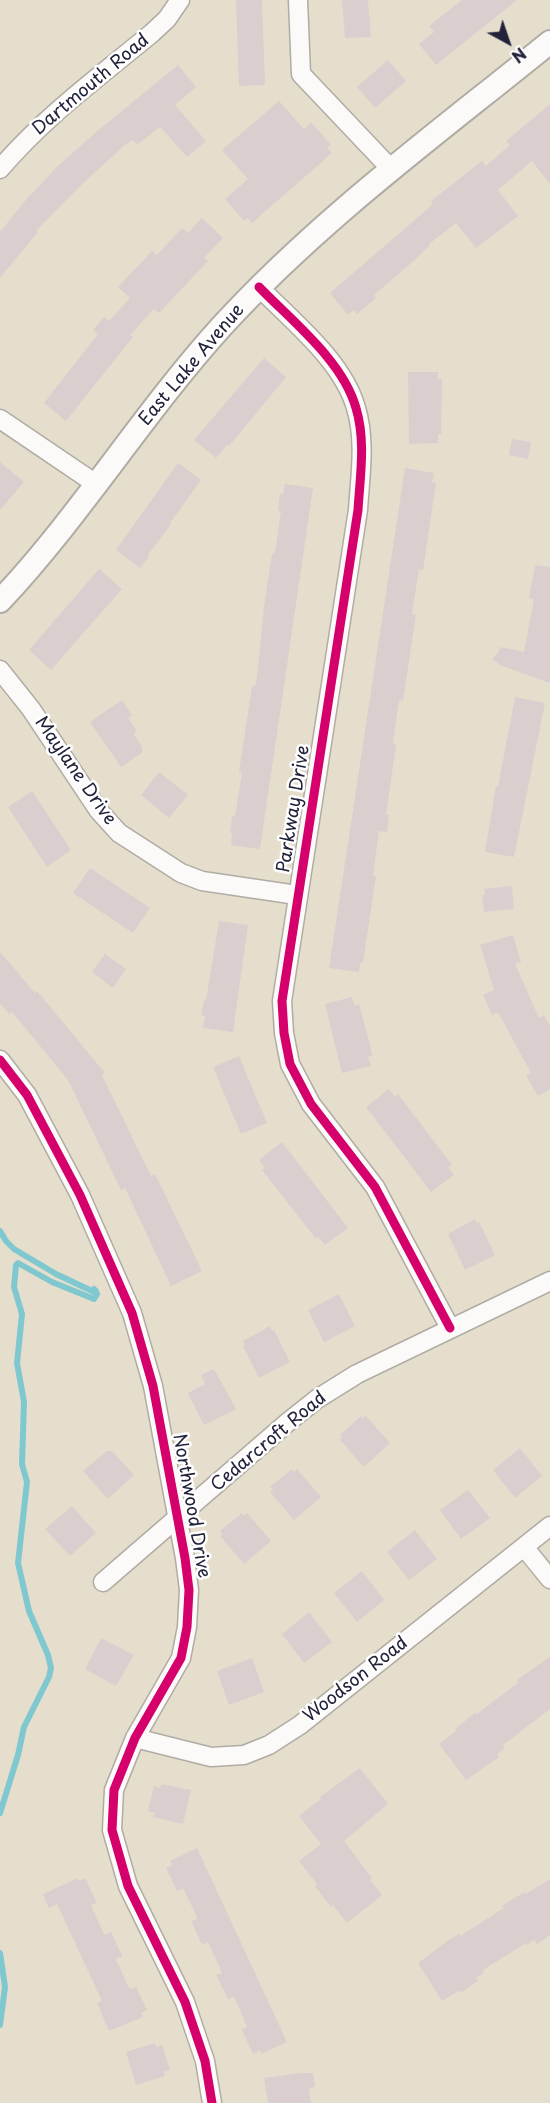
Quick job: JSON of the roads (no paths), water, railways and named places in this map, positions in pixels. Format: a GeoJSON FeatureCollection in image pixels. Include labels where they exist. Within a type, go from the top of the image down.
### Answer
{"type":"FeatureCollection","features":[{"type":"Feature","properties":{"kind":"street","name":"Dartmouth Road"},"geometry":{"type":"LineString","coordinates":[[0,169],[51,116],[152,33],[171,14],[180,0]]}},
{"type":"Feature","properties":{"kind":"street"},"geometry":{"type":"LineString","coordinates":[[298,0],[301,74],[392,170]]}},
{"type":"Feature","properties":{"kind":"street","name":"East Lake Avenue"},"geometry":{"type":"LineString","coordinates":[[0,601],[37,559],[177,378],[259,287],[303,244],[550,42]]}},
{"type":"Feature","properties":{"kind":"street","name":"Parkway Drive"},"geometry":{"type":"LineString","coordinates":[[259,287],[332,362],[356,408],[362,459],[358,510],[282,1001],[284,1033],[290,1064],[311,1104],[375,1187],[450,1328]]}},
{"type":"Feature","properties":{"kind":"street"},"geometry":{"type":"LineString","coordinates":[[0,419],[96,484]]}},
{"type":"Feature","properties":{"kind":"street","name":"Maylane Drive"},"geometry":{"type":"LineString","coordinates":[[0,670],[31,709],[99,811],[119,833],[181,873],[202,881],[297,895]]}},
{"type":"Feature","properties":{"kind":"street","name":"Northwood Drive"},"geometry":{"type":"LineString","coordinates":[[0,1060],[27,1095],[80,1195],[132,1312],[153,1386],[179,1518],[189,1590],[187,1627],[181,1658],[135,1738],[114,1790],[112,1830],[128,1886],[185,2002],[205,2061],[212,2103]]}},
{"type":"Feature","properties":{"kind":"street","name":"Cedarcroft Road"},"geometry":{"type":"LineString","coordinates":[[103,1582],[317,1399],[357,1374],[550,1281]]}},
{"type":"Feature","properties":{"kind":"street","name":"Woodson Road"},"geometry":{"type":"LineString","coordinates":[[135,1738],[211,1757],[244,1755],[269,1745],[300,1725],[550,1526]]}},
{"type":"Feature","properties":{"kind":"street"},"geometry":{"type":"LineString","coordinates":[[524,1547],[550,1579]]}},
{"type":"Feature","properties":{"kind":"waterway"},"geometry":{"type":"LineString","coordinates":[[0,1231],[14,1249],[56,1274],[92,1291],[94,1289],[97,1294],[94,1299],[52,1282],[18,1263],[16,1265],[14,1287],[22,1314],[17,1363],[24,1402],[22,1464],[27,1482],[18,1563],[29,1611],[48,1655],[51,1668],[49,1677],[24,1727],[0,1813]]}},
{"type":"Feature","properties":{"kind":"waterway"},"geometry":{"type":"LineString","coordinates":[[0,1953],[5,1987],[0,2025]]}}]}
